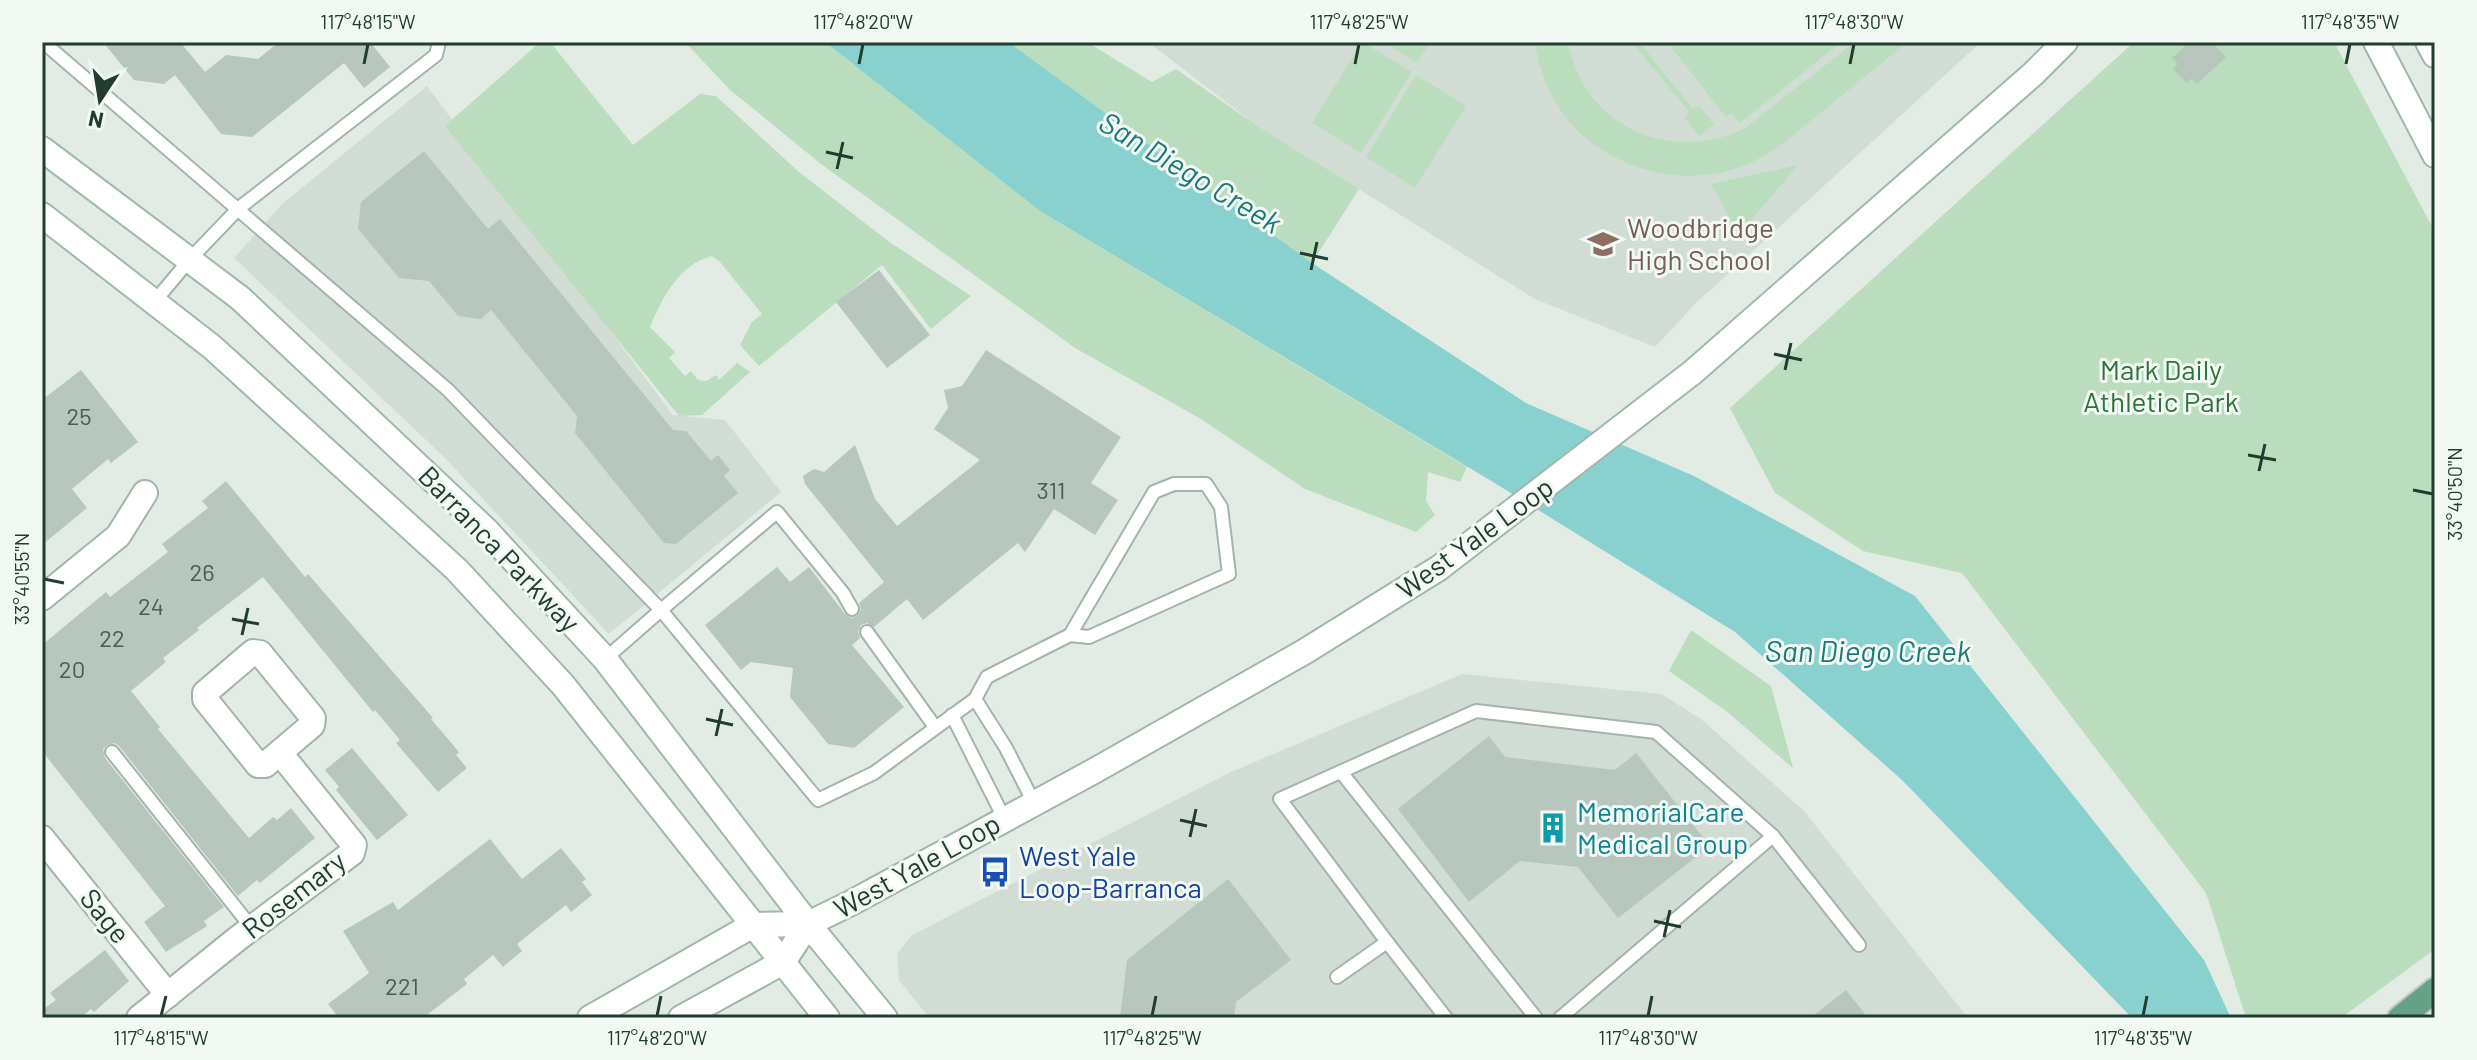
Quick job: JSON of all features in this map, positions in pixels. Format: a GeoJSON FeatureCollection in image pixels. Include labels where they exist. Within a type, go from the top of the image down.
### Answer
{"type":"FeatureCollection","features":[{"type":"Feature","properties":{"kind":"main road","name":"West Yale Loop"},"geometry":{"type":"LineString","coordinates":[[590,1018],[753,925],[808,924],[1034,803],[1304,652],[1439,568],[1693,372],[2033,74],[2065,42]]}},
{"type":"Feature","properties":{"kind":"main road"},"geometry":{"type":"LineString","coordinates":[[2376,42],[2435,155]]}},
{"type":"Feature","properties":{"kind":"main road"},"geometry":{"type":"LineString","coordinates":[[2428,42],[2435,55]]}},
{"type":"Feature","properties":{"kind":"main road","name":"Barranca Parkway"},"geometry":{"type":"LineString","coordinates":[[42,149],[191,258],[240,298],[486,530],[605,659],[808,924],[885,1018]]}},
{"type":"Feature","properties":{"kind":"main road","name":"Barranca Parkway"},"geometry":{"type":"LineString","coordinates":[[42,215],[212,347],[457,570],[563,685],[827,1018]]}},
{"type":"Feature","properties":{"kind":"main road"},"geometry":{"type":"LineString","coordinates":[[42,598],[118,536],[145,493]]}},
{"type":"Feature","properties":{"kind":"main road"},"geometry":{"type":"LineString","coordinates":[[253,652],[260,653],[313,718],[312,725],[280,753],[265,765],[258,765],[205,699],[205,693],[253,652]]}},
{"type":"Feature","properties":{"kind":"main road","name":"Rosemary"},"geometry":{"type":"LineString","coordinates":[[139,1018],[352,853],[354,845],[280,753]]}},
{"type":"Feature","properties":{"kind":"main road","name":"Sage"},"geometry":{"type":"LineString","coordinates":[[42,838],[168,995]]}},
{"type":"Feature","properties":{"kind":"main road","name":"West Yale Loop"},"geometry":{"type":"LineString","coordinates":[[681,1018],[783,962],[808,924]]}},
{"type":"Feature","properties":{"kind":"main road"},"geometry":{"type":"LineString","coordinates":[[2400,1018],[2435,990]]}},
{"type":"Feature","properties":{"kind":"lane"},"geometry":{"type":"LineString","coordinates":[[43,42],[448,390],[661,610],[818,800],[874,773],[975,699],[987,677],[1070,635],[1154,492],[1174,484],[1206,484],[1221,507],[1229,574],[1089,637],[1070,635]]}},
{"type":"Feature","properties":{"kind":"lane"},"geometry":{"type":"LineString","coordinates":[[155,301],[239,208],[436,55],[439,42]]}},
{"type":"Feature","properties":{"kind":"lane"},"geometry":{"type":"LineString","coordinates":[[605,659],[777,512],[843,593],[852,609]]}},
{"type":"Feature","properties":{"kind":"lane"},"geometry":{"type":"LineString","coordinates":[[867,632],[935,727]]}},
{"type":"Feature","properties":{"kind":"lane"},"geometry":{"type":"LineString","coordinates":[[975,699],[1006,748],[1034,803]]}},
{"type":"Feature","properties":{"kind":"lane"},"geometry":{"type":"LineString","coordinates":[[1446,1018],[1280,799],[1476,711],[1656,732],[1773,836],[1859,945]]}},
{"type":"Feature","properties":{"kind":"lane"},"geometry":{"type":"LineString","coordinates":[[952,715],[1004,818]]}},
{"type":"Feature","properties":{"kind":"lane"},"geometry":{"type":"LineString","coordinates":[[112,752],[252,928]]}},
{"type":"Feature","properties":{"kind":"lane"},"geometry":{"type":"LineString","coordinates":[[1341,772],[1536,1018]]}},
{"type":"Feature","properties":{"kind":"lane"},"geometry":{"type":"LineString","coordinates":[[1560,1018],[1773,836]]}},
{"type":"Feature","properties":{"kind":"lane"},"geometry":{"type":"LineString","coordinates":[[1337,977],[1387,942]]}},
{"type":"Feature","properties":{"kind":"shaded area","name":"Woodbridge High School"},"geometry":{"type":"Polygon","coordinates":[[[1148,42],[1981,42],[1695,304],[1655,347],[1535,299],[1256,125],[1148,42]]]}},
{"type":"Feature","properties":{"kind":"shaded area"},"geometry":{"type":"Polygon","coordinates":[[[427,86],[673,415],[725,420],[781,492],[609,634],[445,458],[234,258],[282,204],[427,86]]]}},
{"type":"Feature","properties":{"kind":"shaded area"},"geometry":{"type":"Polygon","coordinates":[[[1462,674],[1661,694],[1701,719],[1804,811],[1968,1018],[929,1018],[899,980],[897,954],[912,935],[1231,772],[1462,674]]]}},
{"type":"Feature","properties":{"kind":"green space"},"geometry":{"type":"Polygon","coordinates":[[[540,42],[550,42],[633,145],[700,94],[716,96],[799,172],[888,241],[971,296],[931,329],[882,265],[759,366],[740,345],[752,322],[762,314],[720,262],[712,256],[700,260],[673,284],[650,327],[675,352],[669,358],[685,376],[691,371],[698,380],[706,381],[716,375],[719,380],[737,363],[750,372],[702,415],[679,416],[445,126],[540,42]]]}},
{"type":"Feature","properties":{"kind":"green space"},"geometry":{"type":"Polygon","coordinates":[[[685,42],[825,42],[1040,211],[1467,467],[1460,482],[1428,472],[1426,501],[1435,515],[1416,532],[1305,489],[1201,419],[1075,348],[821,164],[729,89],[685,42]]]}},
{"type":"Feature","properties":{"kind":"green space"},"geometry":{"type":"Polygon","coordinates":[[[1008,42],[1087,42],[1152,82],[1176,69],[1256,125],[1359,189],[1312,263],[1008,42]]]}},
{"type":"Feature","properties":{"kind":"green space"},"geometry":{"type":"Polygon","coordinates":[[[1362,42],[1412,72],[1361,153],[1312,123],[1362,42]]]}},
{"type":"Feature","properties":{"kind":"green space"},"geometry":{"type":"Polygon","coordinates":[[[1383,42],[1430,42],[1417,63],[1383,42]]]}},
{"type":"Feature","properties":{"kind":"green space"},"geometry":{"type":"Polygon","coordinates":[[[1535,42],[1568,42],[1577,71],[1592,96],[1611,116],[1634,130],[1659,139],[1687,142],[1715,139],[1744,129],[1855,42],[1908,42],[1792,136],[1760,158],[1719,173],[1678,176],[1637,167],[1586,139],[1555,102],[1542,73],[1535,42]]]}},
{"type":"Feature","properties":{"kind":"green space"},"geometry":{"type":"Polygon","coordinates":[[[1632,42],[1639,42],[1693,109],[1699,106],[1714,124],[1699,136],[1684,117],[1690,113],[1632,42]]]}},
{"type":"Feature","properties":{"kind":"green space"},"geometry":{"type":"Polygon","coordinates":[[[1667,42],[1841,42],[1740,123],[1732,113],[1726,117],[1667,42]]]}},
{"type":"Feature","properties":{"kind":"green space","name":"Mark Daily Athletic Park"},"geometry":{"type":"Polygon","coordinates":[[[2134,42],[2334,42],[2435,232],[2435,949],[2341,1018],[2246,1018],[2206,893],[1962,573],[1863,551],[1775,493],[1730,408],[2134,42]]]}},
{"type":"Feature","properties":{"kind":"green space"},"geometry":{"type":"Polygon","coordinates":[[[1416,75],[1466,106],[1415,188],[1366,157],[1416,75]]]}},
{"type":"Feature","properties":{"kind":"green space"},"geometry":{"type":"Polygon","coordinates":[[[1798,165],[1739,234],[1711,184],[1798,165]]]}},
{"type":"Feature","properties":{"kind":"green space"},"geometry":{"type":"Polygon","coordinates":[[[1691,630],[1771,686],[1793,768],[1726,711],[1669,671],[1691,630]]]}},
{"type":"Feature","properties":{"kind":"water","name":"San Diego Creek"},"geometry":{"type":"Polygon","coordinates":[[[825,42],[1008,42],[1312,263],[1526,403],[1694,476],[1915,596],[2204,960],[2231,1018],[2132,1018],[1902,780],[1735,632],[1493,482],[1040,211],[825,42]]]}},
{"type":"Feature","properties":{"kind":"building"},"geometry":{"type":"Polygon","coordinates":[[[103,42],[180,42],[205,72],[226,55],[258,59],[279,42],[370,42],[390,67],[364,88],[344,63],[252,137],[221,134],[175,75],[164,84],[134,80],[103,42]]]}},
{"type":"Feature","properties":{"kind":"building"},"geometry":{"type":"Polygon","coordinates":[[[2190,42],[2211,42],[2226,57],[2197,84],[2192,78],[2187,83],[2173,69],[2178,64],[2172,58],[2190,42]]]}},
{"type":"Feature","properties":{"kind":"building"},"geometry":{"type":"Polygon","coordinates":[[[424,151],[488,229],[500,219],[673,430],[686,431],[711,461],[718,455],[730,470],[724,476],[738,493],[676,544],[664,543],[575,433],[577,416],[491,310],[481,319],[458,316],[429,281],[399,278],[358,229],[361,202],[424,151]]]}},
{"type":"Feature","properties":{"kind":"building"},"geometry":{"type":"Polygon","coordinates":[[[879,270],[930,335],[887,368],[836,302],[879,270]]]}},
{"type":"Feature","properties":{"kind":"building"},"geometry":{"type":"Polygon","coordinates":[[[986,350],[1121,437],[1091,483],[1118,500],[1095,535],[1054,509],[1025,552],[1018,543],[923,620],[907,599],[874,627],[867,623],[861,625],[858,632],[860,638],[852,645],[904,707],[854,748],[828,744],[790,697],[793,668],[751,662],[741,670],[705,625],[777,567],[790,582],[809,567],[845,614],[851,618],[857,616],[861,610],[859,603],[884,582],[805,484],[803,476],[814,469],[824,472],[855,445],[875,499],[897,526],[980,460],[934,429],[948,408],[944,390],[962,386],[986,350]]]}},
{"type":"Feature","properties":{"kind":"building"},"geometry":{"type":"Polygon","coordinates":[[[81,370],[138,442],[111,463],[108,459],[72,489],[87,508],[42,545],[42,400],[81,370]]]}},
{"type":"Feature","properties":{"kind":"building"},"geometry":{"type":"Polygon","coordinates":[[[226,481],[305,577],[308,574],[433,718],[467,768],[438,792],[396,743],[400,740],[375,710],[373,712],[263,577],[197,628],[199,630],[163,658],[166,662],[131,691],[160,727],[158,729],[249,838],[273,817],[277,820],[291,808],[315,838],[260,883],[257,880],[238,896],[119,746],[115,743],[107,745],[103,749],[105,758],[224,907],[204,921],[207,926],[166,952],[144,922],[165,906],[42,751],[42,645],[106,592],[110,597],[168,552],[162,544],[208,508],[202,501],[226,481]]]}},
{"type":"Feature","properties":{"kind":"building","name":"MemorialCare Medical Group"},"geometry":{"type":"Polygon","coordinates":[[[1489,736],[1505,757],[1615,770],[1636,753],[1710,846],[1618,918],[1578,867],[1520,861],[1469,902],[1398,809],[1489,736]]]}},
{"type":"Feature","properties":{"kind":"building"},"geometry":{"type":"Polygon","coordinates":[[[352,748],[408,815],[377,840],[336,790],[339,787],[325,770],[352,748]]]}},
{"type":"Feature","properties":{"kind":"building"},"geometry":{"type":"Polygon","coordinates":[[[490,839],[522,879],[561,848],[586,879],[582,882],[592,895],[571,912],[566,905],[517,944],[522,951],[503,967],[493,955],[464,979],[467,984],[423,1018],[339,1018],[328,1004],[369,973],[343,931],[393,902],[398,910],[490,839]]]}},
{"type":"Feature","properties":{"kind":"building"},"geometry":{"type":"Polygon","coordinates":[[[1228,879],[1291,960],[1236,1002],[1234,1018],[1120,1018],[1127,960],[1228,879]]]}},
{"type":"Feature","properties":{"kind":"building"},"geometry":{"type":"Polygon","coordinates":[[[105,950],[129,981],[94,1012],[91,1009],[80,1018],[42,1018],[42,1010],[56,1000],[50,993],[105,950]]]}},
{"type":"Feature","properties":{"kind":"building"},"geometry":{"type":"Polygon","coordinates":[[[1846,990],[1868,1018],[1810,1018],[1846,990]]]}},
{"type":"Feature","properties":{"kind":"place","name":"Woodbridge High School"},"geometry":{"type":"Point","coordinates":[1603,244]}},
{"type":"Feature","properties":{"kind":"place","name":"MemorialCare Medical Group"},"geometry":{"type":"Point","coordinates":[1553,828]}},
{"type":"Feature","properties":{"kind":"place","name":"West Yale Loop-Barranca"},"geometry":{"type":"Point","coordinates":[995,872]}}]}
